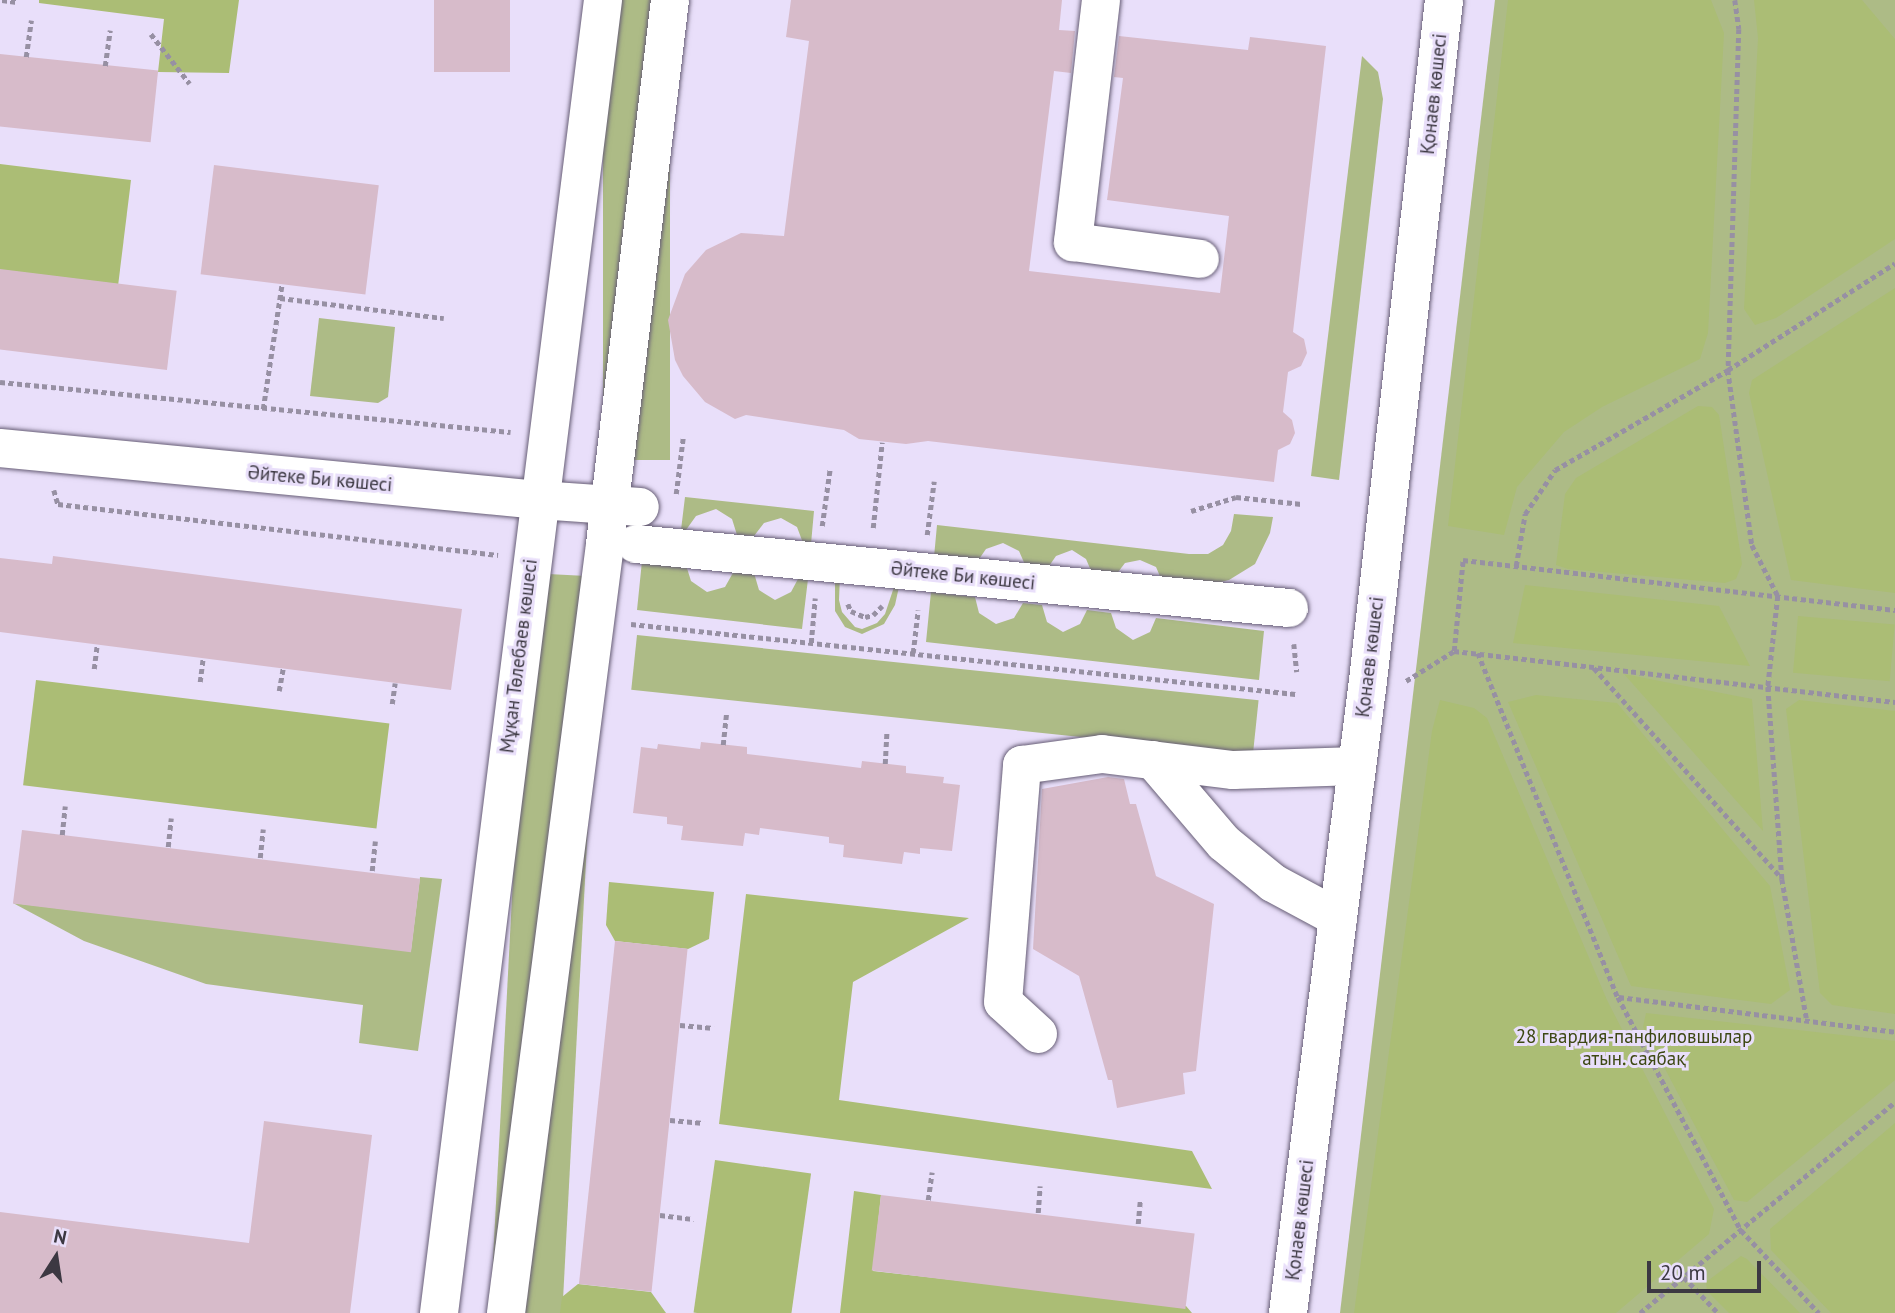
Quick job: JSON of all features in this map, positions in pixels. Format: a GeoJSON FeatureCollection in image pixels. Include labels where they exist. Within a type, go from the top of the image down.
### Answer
{"type":"FeatureCollection","features":[{"type":"Feature","properties":{"kind":"street","name":"Мұқан Төлебаев көшесі"},"geometry":{"type":"LineString","coordinates":[[439,1313],[603,0]]}},
{"type":"Feature","properties":{"kind":"street"},"geometry":{"type":"LineString","coordinates":[[506,1313],[629,518],[670,0]]}},
{"type":"Feature","properties":{"kind":"street"},"geometry":{"type":"LineString","coordinates":[[1101,0],[1073,242],[1200,259]]}},
{"type":"Feature","properties":{"kind":"street","name":"Қонаев көшесі"},"geometry":{"type":"LineString","coordinates":[[1288,1313],[1357,766],[1444,0]]}},
{"type":"Feature","properties":{"kind":"street","name":"Әйтеке Би көшесі"},"geometry":{"type":"LineString","coordinates":[[0,448],[539,500],[629,518],[1289,608]]}},
{"type":"Feature","properties":{"kind":"street"},"geometry":{"type":"LineString","coordinates":[[1038,1034],[1003,1002],[1022,765],[1102,754],[1233,770],[1357,766]]}},
{"type":"Feature","properties":{"kind":"street"},"geometry":{"type":"LineString","coordinates":[[1153,760],[1224,843],[1273,883],[1338,918]]}},
{"type":"Feature","properties":{"kind":"path"},"geometry":{"type":"LineString","coordinates":[[2,0],[18,2]]}},
{"type":"Feature","properties":{"kind":"path"},"geometry":{"type":"LineString","coordinates":[[1735,0],[1739,29],[1728,370],[1752,545],[1778,596],[1768,687],[1782,879],[1807,1021]]}},
{"type":"Feature","properties":{"kind":"path"},"geometry":{"type":"LineString","coordinates":[[26,57],[30,20]]}},
{"type":"Feature","properties":{"kind":"path"},"geometry":{"type":"LineString","coordinates":[[105,66],[110,30]]}},
{"type":"Feature","properties":{"kind":"path"},"geometry":{"type":"LineString","coordinates":[[151,34],[190,84]]}},
{"type":"Feature","properties":{"kind":"path"},"geometry":{"type":"LineString","coordinates":[[1516,566],[1525,514],[1555,470],[1728,370],[1895,263]]}},
{"type":"Feature","properties":{"kind":"path"},"geometry":{"type":"LineString","coordinates":[[263,409],[282,284]]}},
{"type":"Feature","properties":{"kind":"path"},"geometry":{"type":"LineString","coordinates":[[280,298],[444,318]]}},
{"type":"Feature","properties":{"kind":"path"},"geometry":{"type":"LineString","coordinates":[[0,382],[511,432]]}},
{"type":"Feature","properties":{"kind":"path"},"geometry":{"type":"LineString","coordinates":[[676,495],[683,438]]}},
{"type":"Feature","properties":{"kind":"path"},"geometry":{"type":"LineString","coordinates":[[875,509],[882,442]]}},
{"type":"Feature","properties":{"kind":"path"},"geometry":{"type":"LineString","coordinates":[[42,453],[58,504],[504,555]]}},
{"type":"Feature","properties":{"kind":"path"},"geometry":{"type":"LineString","coordinates":[[824,516],[830,468]]}},
{"type":"Feature","properties":{"kind":"path"},"geometry":{"type":"LineString","coordinates":[[928,524],[934,481]]}},
{"type":"Feature","properties":{"kind":"path"},"geometry":{"type":"LineString","coordinates":[[1191,511],[1236,497],[1302,504]]}},
{"type":"Feature","properties":{"kind":"path"},"geometry":{"type":"LineString","coordinates":[[1454,651],[1462,560],[1895,610]]}},
{"type":"Feature","properties":{"kind":"path"},"geometry":{"type":"LineString","coordinates":[[627,623],[1295,694]]}},
{"type":"Feature","properties":{"kind":"path"},"geometry":{"type":"LineString","coordinates":[[94,669],[97,644]]}},
{"type":"Feature","properties":{"kind":"path"},"geometry":{"type":"LineString","coordinates":[[1400,685],[1454,651],[1895,702]]}},
{"type":"Feature","properties":{"kind":"path"},"geometry":{"type":"LineString","coordinates":[[1478,653],[1618,997],[1741,1230],[1819,1313]]}},
{"type":"Feature","properties":{"kind":"path"},"geometry":{"type":"LineString","coordinates":[[200,682],[203,658]]}},
{"type":"Feature","properties":{"kind":"path"},"geometry":{"type":"LineString","coordinates":[[1593,667],[1782,879]]}},
{"type":"Feature","properties":{"kind":"path"},"geometry":{"type":"LineString","coordinates":[[279,691],[283,668]]}},
{"type":"Feature","properties":{"kind":"path"},"geometry":{"type":"LineString","coordinates":[[392,704],[395,682]]}},
{"type":"Feature","properties":{"kind":"path"},"geometry":{"type":"LineString","coordinates":[[723,745],[726,714]]}},
{"type":"Feature","properties":{"kind":"path"},"geometry":{"type":"LineString","coordinates":[[885,764],[887,731]]}},
{"type":"Feature","properties":{"kind":"path"},"geometry":{"type":"LineString","coordinates":[[62,835],[65,806]]}},
{"type":"Feature","properties":{"kind":"path"},"geometry":{"type":"LineString","coordinates":[[168,847],[172,818]]}},
{"type":"Feature","properties":{"kind":"path"},"geometry":{"type":"LineString","coordinates":[[260,858],[263,829]]}},
{"type":"Feature","properties":{"kind":"path"},"geometry":{"type":"LineString","coordinates":[[372,871],[375,841]]}},
{"type":"Feature","properties":{"kind":"path"},"geometry":{"type":"LineString","coordinates":[[1618,997],[1895,1032]]}},
{"type":"Feature","properties":{"kind":"path"},"geometry":{"type":"LineString","coordinates":[[680,1025],[714,1028]]}},
{"type":"Feature","properties":{"kind":"path"},"geometry":{"type":"LineString","coordinates":[[1640,1313],[1895,1102]]}},
{"type":"Feature","properties":{"kind":"path"},"geometry":{"type":"LineString","coordinates":[[670,1120],[704,1123]]}},
{"type":"Feature","properties":{"kind":"path"},"geometry":{"type":"LineString","coordinates":[[928,1200],[932,1172]]}},
{"type":"Feature","properties":{"kind":"path"},"geometry":{"type":"LineString","coordinates":[[1038,1213],[1040,1186]]}},
{"type":"Feature","properties":{"kind":"path"},"geometry":{"type":"LineString","coordinates":[[1138,1224],[1140,1199]]}},
{"type":"Feature","properties":{"kind":"path"},"geometry":{"type":"LineString","coordinates":[[660,1214],[694,1219]]}},
{"type":"Feature","properties":{"kind":"path"},"geometry":{"type":"LineString","coordinates":[[1684,1277],[1718,1313]]}},
{"type":"Feature","properties":{"kind":"green space"},"geometry":{"type":"Polygon","coordinates":[[[39,0],[239,0],[229,73],[158,72],[164,19],[39,3],[39,0]]]}},
{"type":"Feature","properties":{"kind":"green space"},"geometry":{"type":"Polygon","coordinates":[[[603,0],[670,0],[670,460],[603,460],[603,0]]]}},
{"type":"Feature","properties":{"kind":"green space","name":"28 гвардия-панфиловшылар атын. саябақ"},"geometry":{"type":"Polygon","coordinates":[[[1495,0],[1895,0],[1895,1313],[1340,1313],[1495,0]]]}},
{"type":"Feature","properties":{"kind":"green space"},"geometry":{"type":"Polygon","coordinates":[[[1508,0],[1711,0],[1724,33],[1708,333],[1700,359],[1602,407],[1564,432],[1517,487],[1504,535],[1448,526],[1508,0]]]}},
{"type":"Feature","properties":{"kind":"green space"},"geometry":{"type":"Polygon","coordinates":[[[1754,0],[1862,0],[1895,39],[1895,239],[1776,318],[1755,325],[1744,309],[1758,38],[1754,0]]]}},
{"type":"Feature","properties":{"kind":"green space"},"geometry":{"type":"Polygon","coordinates":[[[1362,56],[1378,72],[1383,99],[1339,480],[1311,476],[1362,56]]]}},
{"type":"Feature","properties":{"kind":"green space"},"geometry":{"type":"Polygon","coordinates":[[[0,164],[131,180],[118,284],[0,270],[0,164]]]}},
{"type":"Feature","properties":{"kind":"green space"},"geometry":{"type":"Polygon","coordinates":[[[1895,288],[1895,593],[1791,580],[1749,393],[1752,380],[1895,288]]]}},
{"type":"Feature","properties":{"kind":"green space"},"geometry":{"type":"Polygon","coordinates":[[[319,318],[395,327],[388,397],[378,403],[310,396],[319,318]]]}},
{"type":"Feature","properties":{"kind":"green space"},"geometry":{"type":"Polygon","coordinates":[[[1698,406],[1712,407],[1719,415],[1742,564],[1736,579],[1725,583],[1568,569],[1556,565],[1565,494],[1576,478],[1698,406]]]}},
{"type":"Feature","properties":{"kind":"green space"},"geometry":{"type":"Polygon","coordinates":[[[685,497],[814,511],[811,544],[803,543],[797,527],[781,518],[764,523],[754,536],[737,535],[732,519],[716,509],[696,516],[686,530],[681,530],[685,497]]]}},
{"type":"Feature","properties":{"kind":"green space"},"geometry":{"type":"Polygon","coordinates":[[[1234,514],[1273,517],[1270,533],[1255,564],[1229,580],[1213,584],[1162,581],[1156,567],[1140,560],[1125,563],[1115,576],[1092,573],[1086,559],[1072,550],[1056,556],[1047,569],[1026,567],[1019,551],[1003,543],[986,549],[977,562],[934,557],[937,525],[1208,554],[1223,545],[1231,531],[1234,514]]]}},
{"type":"Feature","properties":{"kind":"green space"},"geometry":{"type":"Polygon","coordinates":[[[642,561],[686,565],[691,581],[707,592],[725,587],[734,571],[754,573],[759,590],[775,600],[791,592],[798,579],[808,579],[802,629],[637,610],[642,561]]]}},
{"type":"Feature","properties":{"kind":"green space"},"geometry":{"type":"Polygon","coordinates":[[[529,573],[601,577],[562,1313],[490,1313],[529,573]]]}},
{"type":"Feature","properties":{"kind":"green space"},"geometry":{"type":"Polygon","coordinates":[[[835,575],[840,575],[839,600],[842,612],[855,627],[862,629],[877,623],[885,614],[896,581],[900,582],[895,605],[884,624],[862,634],[845,627],[835,611],[835,575]]]}},
{"type":"Feature","properties":{"kind":"green space"},"geometry":{"type":"Polygon","coordinates":[[[1525,585],[1719,606],[1750,666],[1513,643],[1525,585]]]}},
{"type":"Feature","properties":{"kind":"green space"},"geometry":{"type":"Polygon","coordinates":[[[931,592],[975,597],[979,613],[996,624],[1014,618],[1023,603],[1042,605],[1047,622],[1063,632],[1080,624],[1087,610],[1111,613],[1116,628],[1133,640],[1150,632],[1156,618],[1264,631],[1259,680],[926,642],[931,592]]]}},
{"type":"Feature","properties":{"kind":"green space"},"geometry":{"type":"Polygon","coordinates":[[[1798,616],[1895,624],[1890,681],[1793,673],[1798,616]]]}},
{"type":"Feature","properties":{"kind":"green space"},"geometry":{"type":"Polygon","coordinates":[[[637,635],[1259,700],[1253,755],[631,690],[637,635]]]}},
{"type":"Feature","properties":{"kind":"green space"},"geometry":{"type":"Polygon","coordinates":[[[1624,674],[1752,699],[1763,831],[1624,674]]]}},
{"type":"Feature","properties":{"kind":"green space"},"geometry":{"type":"Polygon","coordinates":[[[36,680],[389,723],[376,829],[23,785],[36,680]]]}},
{"type":"Feature","properties":{"kind":"green space"},"geometry":{"type":"Polygon","coordinates":[[[1536,695],[1617,703],[1770,886],[1790,990],[1771,1004],[1631,986],[1508,702],[1536,695]]]}},
{"type":"Feature","properties":{"kind":"green space"},"geometry":{"type":"Polygon","coordinates":[[[1440,700],[1474,708],[1487,718],[1607,1000],[1714,1209],[1709,1234],[1616,1313],[1354,1313],[1432,731],[1440,700]]]}},
{"type":"Feature","properties":{"kind":"green space"},"geometry":{"type":"Polygon","coordinates":[[[1799,700],[1895,711],[1895,1014],[1832,1005],[1820,993],[1786,709],[1799,700]]]}},
{"type":"Feature","properties":{"kind":"green space"},"geometry":{"type":"Polygon","coordinates":[[[420,877],[442,879],[418,1051],[359,1043],[363,1005],[206,984],[84,941],[13,903],[411,950],[420,877]]]}},
{"type":"Feature","properties":{"kind":"green space"},"geometry":{"type":"Polygon","coordinates":[[[609,882],[714,892],[709,939],[688,949],[615,941],[606,925],[609,882]]]}},
{"type":"Feature","properties":{"kind":"green space"},"geometry":{"type":"Polygon","coordinates":[[[746,894],[969,918],[853,982],[839,1100],[1192,1151],[1212,1189],[719,1124],[746,894]]]}},
{"type":"Feature","properties":{"kind":"green space"},"geometry":{"type":"Polygon","coordinates":[[[1646,1013],[1895,1041],[1895,1080],[1747,1202],[1734,1200],[1643,1027],[1646,1013]]]}},
{"type":"Feature","properties":{"kind":"green space"},"geometry":{"type":"Polygon","coordinates":[[[1895,1123],[1895,1313],[1831,1313],[1771,1250],[1770,1229],[1895,1123]]]}},
{"type":"Feature","properties":{"kind":"green space"},"geometry":{"type":"Polygon","coordinates":[[[715,1160],[811,1173],[791,1313],[694,1313],[715,1160]]]}},
{"type":"Feature","properties":{"kind":"green space"},"geometry":{"type":"Polygon","coordinates":[[[854,1191],[881,1195],[873,1271],[1186,1306],[1192,1313],[840,1313],[854,1191]]]}},
{"type":"Feature","properties":{"kind":"green space"},"geometry":{"type":"Polygon","coordinates":[[[1741,1256],[1800,1313],[1729,1313],[1707,1291],[1706,1282],[1741,1256]]]}},
{"type":"Feature","properties":{"kind":"green space"},"geometry":{"type":"Polygon","coordinates":[[[578,1284],[651,1292],[666,1313],[560,1313],[562,1297],[578,1284]]]}},
{"type":"Feature","properties":{"kind":"building"},"geometry":{"type":"Polygon","coordinates":[[[434,0],[510,0],[510,72],[434,72],[434,0]]]}},
{"type":"Feature","properties":{"kind":"building"},"geometry":{"type":"Polygon","coordinates":[[[791,0],[1062,0],[1059,30],[1075,31],[1071,73],[1054,71],[1029,271],[1220,293],[1229,216],[1107,200],[1123,78],[1114,77],[1119,36],[1248,50],[1250,37],[1326,46],[1293,332],[1304,339],[1307,353],[1301,366],[1288,372],[1283,412],[1292,420],[1295,433],[1290,444],[1278,450],[1274,482],[928,441],[906,444],[859,439],[844,430],[746,415],[735,419],[705,402],[683,376],[675,360],[668,320],[685,274],[706,250],[741,233],[784,236],[809,41],[786,37],[791,0]]]}},
{"type":"Feature","properties":{"kind":"building"},"geometry":{"type":"Polygon","coordinates":[[[0,54],[158,71],[151,142],[0,126],[0,54]]]}},
{"type":"Feature","properties":{"kind":"building"},"geometry":{"type":"Polygon","coordinates":[[[214,165],[379,185],[365,294],[201,274],[214,165]]]}},
{"type":"Feature","properties":{"kind":"building"},"geometry":{"type":"Polygon","coordinates":[[[0,269],[177,291],[167,370],[0,350],[0,269]]]}},
{"type":"Feature","properties":{"kind":"building"},"geometry":{"type":"Polygon","coordinates":[[[53,556],[462,609],[451,690],[0,632],[0,558],[52,564],[53,556]]]}},
{"type":"Feature","properties":{"kind":"building"},"geometry":{"type":"Polygon","coordinates":[[[701,742],[747,747],[747,754],[861,768],[862,761],[906,766],[906,773],[944,777],[943,783],[960,785],[952,851],[920,848],[920,854],[904,852],[902,864],[843,857],[844,845],[829,843],[829,837],[760,828],[759,835],[745,833],[743,846],[681,840],[683,826],[667,824],[667,817],[633,813],[641,747],[657,749],[658,744],[700,749],[701,742]]]}},
{"type":"Feature","properties":{"kind":"building"},"geometry":{"type":"Polygon","coordinates":[[[1108,777],[1124,779],[1130,804],[1136,804],[1156,876],[1214,904],[1196,1071],[1183,1073],[1185,1094],[1117,1108],[1112,1080],[1108,1080],[1079,976],[1033,949],[1042,789],[1108,777]]]}},
{"type":"Feature","properties":{"kind":"building"},"geometry":{"type":"Polygon","coordinates":[[[22,830],[420,879],[411,952],[13,903],[22,830]]]}},
{"type":"Feature","properties":{"kind":"building"},"geometry":{"type":"Polygon","coordinates":[[[615,941],[688,949],[652,1292],[579,1284],[615,941]]]}},
{"type":"Feature","properties":{"kind":"building"},"geometry":{"type":"Polygon","coordinates":[[[264,1121],[372,1135],[350,1313],[0,1313],[0,1212],[249,1243],[264,1121]]]}},
{"type":"Feature","properties":{"kind":"building"},"geometry":{"type":"Polygon","coordinates":[[[881,1195],[1195,1234],[1185,1309],[872,1270],[881,1195]]]}}]}
